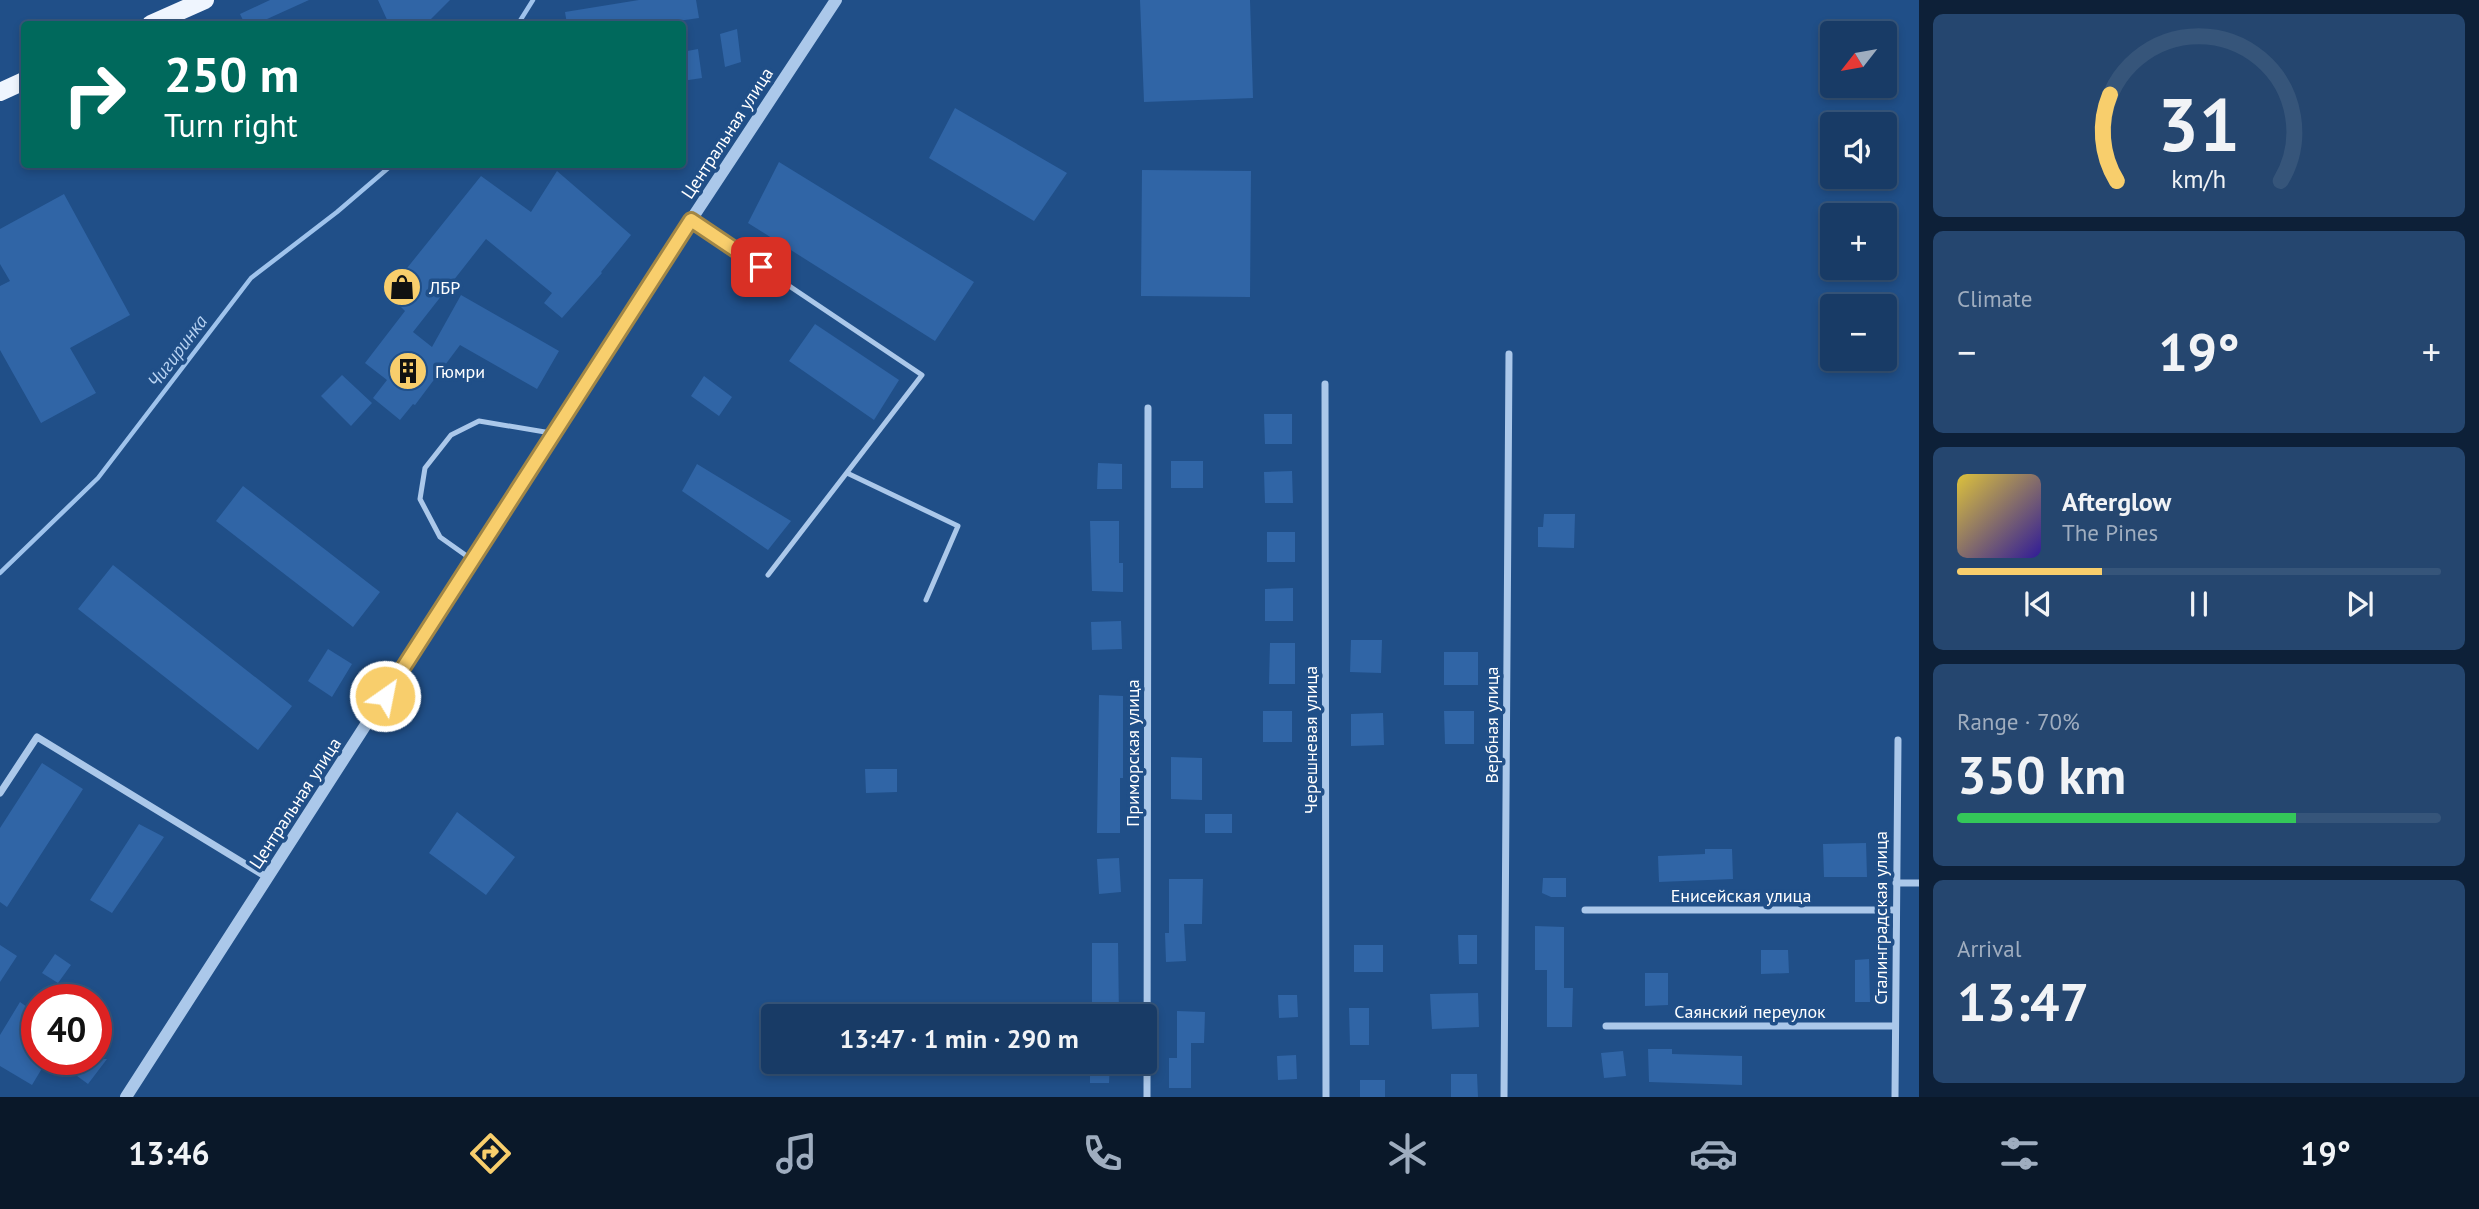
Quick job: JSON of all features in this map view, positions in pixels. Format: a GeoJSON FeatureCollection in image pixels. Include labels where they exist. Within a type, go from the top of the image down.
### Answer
{"type":"FeatureCollection","features":[{"type":"Feature","properties":{"kind":"main road"},"geometry":{"type":"LineString","coordinates":[[158,21],[205,0]]}},
{"type":"Feature","properties":{"kind":"main road"},"geometry":{"type":"LineString","coordinates":[[0,92],[21,82]]}},
{"type":"Feature","properties":{"kind":"street","name":"Центральная улица"},"geometry":{"type":"LineString","coordinates":[[126,1097],[835,0]]}},
{"type":"Feature","properties":{"kind":"street","name":"Вербная улица"},"geometry":{"type":"LineString","coordinates":[[1504,1097],[1509,354]]}},
{"type":"Feature","properties":{"kind":"street","name":"Черешневая улица"},"geometry":{"type":"LineString","coordinates":[[1325,384],[1326,1097]]}},
{"type":"Feature","properties":{"kind":"street","name":"Приморская улица"},"geometry":{"type":"LineString","coordinates":[[1147,1097],[1148,408]]}},
{"type":"Feature","properties":{"kind":"street"},"geometry":{"type":"LineString","coordinates":[[0,793],[37,737],[268,878]]}},
{"type":"Feature","properties":{"kind":"street","name":"Сталинградская улица"},"geometry":{"type":"LineString","coordinates":[[1895,1097],[1898,740]]}},
{"type":"Feature","properties":{"kind":"street"},"geometry":{"type":"LineString","coordinates":[[1896,883],[1919,883]]}},
{"type":"Feature","properties":{"kind":"street","name":"Енисейская улица"},"geometry":{"type":"LineString","coordinates":[[1585,910],[1896,910]]}},
{"type":"Feature","properties":{"kind":"street","name":"Саянский переулок"},"geometry":{"type":"LineString","coordinates":[[1606,1027],[1895,1026]]}},
{"type":"Feature","properties":{"kind":"lane"},"geometry":{"type":"LineString","coordinates":[[691,220],[922,375],[768,575]]}},
{"type":"Feature","properties":{"kind":"lane"},"geometry":{"type":"LineString","coordinates":[[472,560],[440,537],[420,499],[425,468],[451,435],[479,421],[554,433]]}},
{"type":"Feature","properties":{"kind":"lane"},"geometry":{"type":"LineString","coordinates":[[847,473],[958,526],[926,600]]}},
{"type":"Feature","properties":{"kind":"building"},"geometry":{"type":"Polygon","coordinates":[[[270,0],[309,0],[263,21],[244,21],[240,14],[270,0]]]}},
{"type":"Feature","properties":{"kind":"building"},"geometry":{"type":"Polygon","coordinates":[[[378,0],[450,0],[429,21],[388,21],[378,0]]]}},
{"type":"Feature","properties":{"kind":"building"},"geometry":{"type":"Polygon","coordinates":[[[639,0],[696,0],[699,18],[678,21],[566,21],[565,12],[639,0]]]}},
{"type":"Feature","properties":{"kind":"building"},"geometry":{"type":"Polygon","coordinates":[[[1140,0],[1250,0],[1253,98],[1144,102],[1140,0]]]}},
{"type":"Feature","properties":{"kind":"building"},"geometry":{"type":"Polygon","coordinates":[[[737,29],[741,62],[725,67],[720,34],[737,29]]]}},
{"type":"Feature","properties":{"kind":"building"},"geometry":{"type":"Polygon","coordinates":[[[698,49],[702,78],[686,80],[686,51],[698,49]]]}},
{"type":"Feature","properties":{"kind":"building"},"geometry":{"type":"Polygon","coordinates":[[[955,108],[1067,173],[1034,221],[929,158],[955,108]]]}},
{"type":"Feature","properties":{"kind":"building"},"geometry":{"type":"Polygon","coordinates":[[[779,162],[974,282],[935,341],[748,223],[779,162]]]}},
{"type":"Feature","properties":{"kind":"building"},"geometry":{"type":"Polygon","coordinates":[[[1142,170],[1251,171],[1250,297],[1141,296],[1142,170]]]}},
{"type":"Feature","properties":{"kind":"building"},"geometry":{"type":"Polygon","coordinates":[[[557,171],[631,235],[562,318],[544,303],[552,293],[486,239],[413,332],[432,347],[461,295],[559,351],[537,389],[460,345],[415,405],[413,404],[400,420],[373,398],[387,380],[365,363],[405,311],[387,293],[481,176],[531,212],[557,171]]]}},
{"type":"Feature","properties":{"kind":"building"},"geometry":{"type":"Polygon","coordinates":[[[64,194],[130,315],[70,348],[96,393],[41,423],[0,350],[0,286],[10,281],[0,264],[0,229],[64,194]]]}},
{"type":"Feature","properties":{"kind":"building"},"geometry":{"type":"Polygon","coordinates":[[[815,324],[899,380],[874,420],[789,361],[815,324]]]}},
{"type":"Feature","properties":{"kind":"building"},"geometry":{"type":"Polygon","coordinates":[[[342,375],[372,403],[351,426],[321,396],[342,375]]]}},
{"type":"Feature","properties":{"kind":"building"},"geometry":{"type":"Polygon","coordinates":[[[704,376],[732,397],[719,416],[691,396],[704,376]]]}},
{"type":"Feature","properties":{"kind":"building"},"geometry":{"type":"Polygon","coordinates":[[[1264,414],[1292,414],[1292,444],[1265,444],[1264,414]]]}},
{"type":"Feature","properties":{"kind":"building"},"geometry":{"type":"Polygon","coordinates":[[[1171,461],[1203,461],[1203,488],[1171,488],[1171,461]]]}},
{"type":"Feature","properties":{"kind":"building"},"geometry":{"type":"Polygon","coordinates":[[[1098,463],[1122,464],[1122,489],[1097,489],[1098,463]]]}},
{"type":"Feature","properties":{"kind":"building"},"geometry":{"type":"Polygon","coordinates":[[[697,464],[791,521],[768,550],[682,491],[697,464]]]}},
{"type":"Feature","properties":{"kind":"building"},"geometry":{"type":"Polygon","coordinates":[[[1292,471],[1293,503],[1265,503],[1264,472],[1292,471]]]}},
{"type":"Feature","properties":{"kind":"building"},"geometry":{"type":"Polygon","coordinates":[[[243,486],[380,592],[353,627],[216,521],[243,486]]]}},
{"type":"Feature","properties":{"kind":"building"},"geometry":{"type":"Polygon","coordinates":[[[1544,514],[1575,514],[1574,548],[1538,547],[1538,527],[1543,527],[1544,514]]]}},
{"type":"Feature","properties":{"kind":"building"},"geometry":{"type":"Polygon","coordinates":[[[1090,521],[1119,521],[1119,563],[1123,563],[1123,592],[1092,591],[1090,521]]]}},
{"type":"Feature","properties":{"kind":"building"},"geometry":{"type":"Polygon","coordinates":[[[1267,532],[1295,532],[1295,562],[1267,562],[1267,532]]]}},
{"type":"Feature","properties":{"kind":"building"},"geometry":{"type":"Polygon","coordinates":[[[113,565],[292,706],[258,750],[78,609],[113,565]]]}},
{"type":"Feature","properties":{"kind":"building"},"geometry":{"type":"Polygon","coordinates":[[[1293,588],[1293,621],[1265,621],[1265,589],[1293,588]]]}},
{"type":"Feature","properties":{"kind":"building"},"geometry":{"type":"Polygon","coordinates":[[[1121,621],[1122,649],[1092,650],[1091,622],[1121,621]]]}},
{"type":"Feature","properties":{"kind":"building"},"geometry":{"type":"Polygon","coordinates":[[[1351,640],[1382,640],[1381,673],[1350,672],[1351,640]]]}},
{"type":"Feature","properties":{"kind":"building"},"geometry":{"type":"Polygon","coordinates":[[[1270,643],[1295,643],[1295,684],[1269,684],[1270,643]]]}},
{"type":"Feature","properties":{"kind":"building"},"geometry":{"type":"Polygon","coordinates":[[[328,649],[352,664],[332,697],[308,681],[328,649]]]}},
{"type":"Feature","properties":{"kind":"building"},"geometry":{"type":"Polygon","coordinates":[[[1444,652],[1478,652],[1478,685],[1444,685],[1444,652]]]}},
{"type":"Feature","properties":{"kind":"building"},"geometry":{"type":"Polygon","coordinates":[[[1099,695],[1123,696],[1120,833],[1097,833],[1099,695]]]}},
{"type":"Feature","properties":{"kind":"building"},"geometry":{"type":"Polygon","coordinates":[[[1263,711],[1292,711],[1292,742],[1263,742],[1263,711]]]}},
{"type":"Feature","properties":{"kind":"building"},"geometry":{"type":"Polygon","coordinates":[[[1444,711],[1474,711],[1474,744],[1445,744],[1444,711]]]}},
{"type":"Feature","properties":{"kind":"building"},"geometry":{"type":"Polygon","coordinates":[[[1383,713],[1384,745],[1351,746],[1351,714],[1383,713]]]}},
{"type":"Feature","properties":{"kind":"building"},"geometry":{"type":"Polygon","coordinates":[[[1171,757],[1202,758],[1202,800],[1171,799],[1171,757]]]}},
{"type":"Feature","properties":{"kind":"building"},"geometry":{"type":"Polygon","coordinates":[[[42,763],[83,789],[7,907],[0,902],[0,828],[42,763]]]}},
{"type":"Feature","properties":{"kind":"building"},"geometry":{"type":"Polygon","coordinates":[[[865,769],[897,769],[897,792],[866,793],[865,769]]]}},
{"type":"Feature","properties":{"kind":"building"},"geometry":{"type":"Polygon","coordinates":[[[457,812],[515,857],[486,895],[429,853],[457,812]]]}},
{"type":"Feature","properties":{"kind":"building"},"geometry":{"type":"Polygon","coordinates":[[[1205,814],[1232,814],[1232,833],[1205,833],[1205,814]]]}},
{"type":"Feature","properties":{"kind":"building"},"geometry":{"type":"Polygon","coordinates":[[[139,824],[164,837],[112,913],[90,900],[139,824]]]}},
{"type":"Feature","properties":{"kind":"building"},"geometry":{"type":"Polygon","coordinates":[[[1866,843],[1867,877],[1824,877],[1823,844],[1866,843]]]}},
{"type":"Feature","properties":{"kind":"building"},"geometry":{"type":"Polygon","coordinates":[[[1705,849],[1732,849],[1733,879],[1659,882],[1658,856],[1705,854],[1705,849]]]}},
{"type":"Feature","properties":{"kind":"building"},"geometry":{"type":"Polygon","coordinates":[[[1119,858],[1121,892],[1099,894],[1097,859],[1119,858]]]}},
{"type":"Feature","properties":{"kind":"building"},"geometry":{"type":"Polygon","coordinates":[[[1543,878],[1566,878],[1566,897],[1551,897],[1542,893],[1543,878]]]}},
{"type":"Feature","properties":{"kind":"building"},"geometry":{"type":"Polygon","coordinates":[[[1169,879],[1203,879],[1202,924],[1184,924],[1186,961],[1166,962],[1169,879]]]}},
{"type":"Feature","properties":{"kind":"building"},"geometry":{"type":"Polygon","coordinates":[[[1535,926],[1564,927],[1564,988],[1573,988],[1572,1027],[1547,1027],[1547,970],[1535,970],[1535,926]]]}},
{"type":"Feature","properties":{"kind":"building"},"geometry":{"type":"Polygon","coordinates":[[[1458,935],[1477,935],[1477,964],[1459,964],[1458,935]]]}},
{"type":"Feature","properties":{"kind":"building"},"geometry":{"type":"Polygon","coordinates":[[[1092,943],[1118,943],[1119,1004],[1092,1004],[1092,943]]]}},
{"type":"Feature","properties":{"kind":"building"},"geometry":{"type":"Polygon","coordinates":[[[0,945],[17,956],[0,982],[0,945]]]}},
{"type":"Feature","properties":{"kind":"building"},"geometry":{"type":"Polygon","coordinates":[[[1354,945],[1383,945],[1383,972],[1354,972],[1354,945]]]}},
{"type":"Feature","properties":{"kind":"building"},"geometry":{"type":"Polygon","coordinates":[[[1761,950],[1788,950],[1789,973],[1761,974],[1761,950]]]}},
{"type":"Feature","properties":{"kind":"building"},"geometry":{"type":"Polygon","coordinates":[[[55,954],[71,965],[58,983],[42,973],[55,954]]]}},
{"type":"Feature","properties":{"kind":"building"},"geometry":{"type":"Polygon","coordinates":[[[1869,959],[1870,1002],[1855,1002],[1855,960],[1869,959]]]}},
{"type":"Feature","properties":{"kind":"building"},"geometry":{"type":"Polygon","coordinates":[[[1645,973],[1668,973],[1668,1005],[1645,1006],[1645,973]]]}},
{"type":"Feature","properties":{"kind":"building"},"geometry":{"type":"Polygon","coordinates":[[[1478,993],[1479,1027],[1432,1029],[1430,994],[1478,993]]]}},
{"type":"Feature","properties":{"kind":"building"},"geometry":{"type":"Polygon","coordinates":[[[1278,995],[1297,995],[1298,1017],[1279,1018],[1278,995]]]}},
{"type":"Feature","properties":{"kind":"building"},"geometry":{"type":"Polygon","coordinates":[[[20,1002],[21,1075],[38,1075],[32,1085],[0,1066],[0,1035],[20,1002]]]}},
{"type":"Feature","properties":{"kind":"building"},"geometry":{"type":"Polygon","coordinates":[[[1349,1008],[1369,1008],[1369,1045],[1350,1045],[1349,1008]]]}},
{"type":"Feature","properties":{"kind":"building"},"geometry":{"type":"Polygon","coordinates":[[[1177,1011],[1205,1012],[1204,1043],[1191,1043],[1191,1088],[1169,1088],[1169,1058],[1177,1058],[1177,1011]]]}},
{"type":"Feature","properties":{"kind":"building"},"geometry":{"type":"Polygon","coordinates":[[[1648,1049],[1672,1049],[1672,1054],[1742,1056],[1742,1085],[1649,1082],[1648,1049]]]}},
{"type":"Feature","properties":{"kind":"building"},"geometry":{"type":"Polygon","coordinates":[[[1623,1051],[1626,1076],[1604,1078],[1601,1053],[1623,1051]]]}},
{"type":"Feature","properties":{"kind":"building"},"geometry":{"type":"Polygon","coordinates":[[[1296,1055],[1297,1079],[1278,1080],[1277,1056],[1296,1055]]]}},
{"type":"Feature","properties":{"kind":"building"},"geometry":{"type":"Polygon","coordinates":[[[1090,1074],[1109,1074],[1109,1083],[1090,1083],[1090,1074]]]}},
{"type":"Feature","properties":{"kind":"building"},"geometry":{"type":"Polygon","coordinates":[[[1451,1074],[1477,1074],[1478,1097],[1451,1097],[1451,1074]]]}},
{"type":"Feature","properties":{"kind":"building"},"geometry":{"type":"Polygon","coordinates":[[[76,1075],[95,1075],[88,1084],[76,1075]]]}},
{"type":"Feature","properties":{"kind":"building"},"geometry":{"type":"Polygon","coordinates":[[[1360,1080],[1385,1080],[1385,1097],[1360,1097],[1360,1080]]]}},
{"type":"Feature","properties":{"kind":"waterway","name":"Чигиринка"},"geometry":{"type":"LineString","coordinates":[[520,21],[533,0]]}},
{"type":"Feature","properties":{"kind":"waterway","name":"Чигиринка"},"geometry":{"type":"LineString","coordinates":[[0,573],[98,478],[251,278],[337,212],[388,168]]}},
{"type":"Feature","properties":{"kind":"place","name":"ЛБР"},"geometry":{"type":"Point","coordinates":[402,287]}},
{"type":"Feature","properties":{"kind":"place","name":"Гюмри"},"geometry":{"type":"Point","coordinates":[408,371]}},
{"type":"Feature","properties":{"kind":"route"},"geometry":{"type":"LineString","coordinates":[[385,696],[691,220],[761,267]]}}]}
